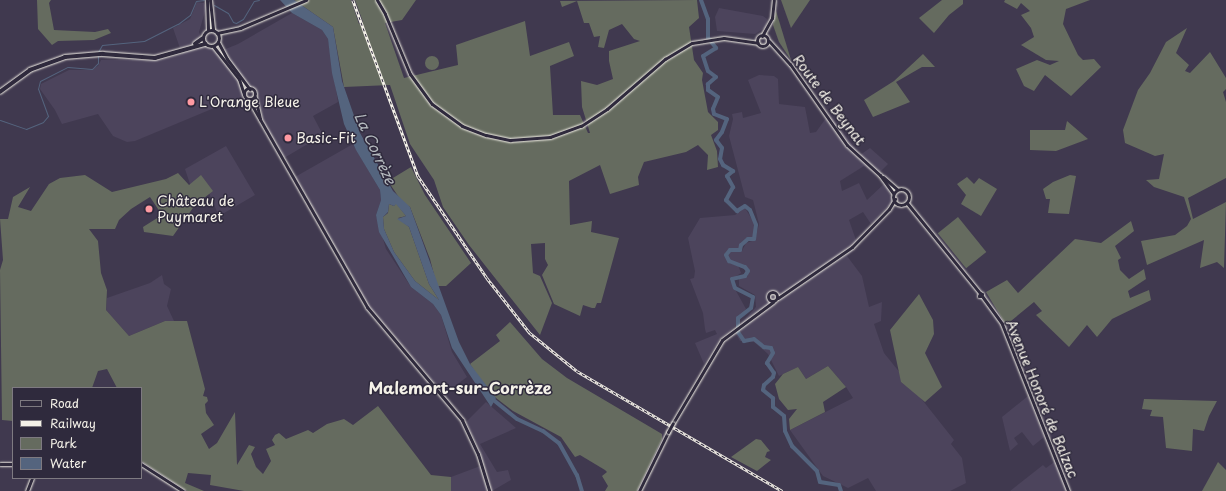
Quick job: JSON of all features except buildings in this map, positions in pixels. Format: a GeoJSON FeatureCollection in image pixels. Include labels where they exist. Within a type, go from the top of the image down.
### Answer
{"type":"FeatureCollection","features":[{"type":"Feature","properties":{"kind":"highway"},"geometry":{"type":"LineString","coordinates":[[184,51],[202,39]]}},
{"type":"Feature","properties":{"kind":"highway"},"geometry":{"type":"LineString","coordinates":[[0,92],[20,76],[41,65],[65,57],[103,54],[155,58],[205,44]]}},
{"type":"Feature","properties":{"kind":"main road"},"geometry":{"type":"LineString","coordinates":[[209,0],[213,30]]}},
{"type":"Feature","properties":{"kind":"main road"},"geometry":{"type":"LineString","coordinates":[[209,0],[208,30],[202,39],[205,44],[213,46],[243,85],[244,94],[249,100],[367,307],[462,420],[478,454],[489,491]]}},
{"type":"Feature","properties":{"kind":"main road"},"geometry":{"type":"LineString","coordinates":[[377,0],[385,14],[410,74],[423,94],[438,109],[478,132],[519,141],[550,137],[581,126],[603,112],[674,52],[700,41],[717,38],[742,39],[760,36],[768,40]]}},
{"type":"Feature","properties":{"kind":"main road"},"geometry":{"type":"LineString","coordinates":[[765,46],[768,40],[774,0]]}},
{"type":"Feature","properties":{"kind":"main road"},"geometry":{"type":"LineString","coordinates":[[219,38],[233,30],[305,1]]}},
{"type":"Feature","properties":{"kind":"main road"},"geometry":{"type":"LineString","coordinates":[[758,43],[760,36],[772,18]]}},
{"type":"Feature","properties":{"kind":"main road"},"geometry":{"type":"LineString","coordinates":[[208,30],[213,30],[218,33],[233,30]]}},
{"type":"Feature","properties":{"kind":"main road"},"geometry":{"type":"LineString","coordinates":[[213,46],[218,42],[218,33]]}},
{"type":"Feature","properties":{"kind":"main road","name":"Route de Beynat"},"geometry":{"type":"LineString","coordinates":[[742,39],[758,43],[781,55]]}},
{"type":"Feature","properties":{"kind":"main road","name":"Route de Beynat"},"geometry":{"type":"LineString","coordinates":[[768,40],[806,86],[847,145],[880,175],[893,193]]}},
{"type":"Feature","properties":{"kind":"main road"},"geometry":{"type":"LineString","coordinates":[[218,42],[227,59],[250,89],[254,91],[254,97],[261,122]]}},
{"type":"Feature","properties":{"kind":"main road"},"geometry":{"type":"LineString","coordinates":[[244,94],[250,89]]}},
{"type":"Feature","properties":{"kind":"main road"},"geometry":{"type":"LineString","coordinates":[[249,100],[254,97]]}},
{"type":"Feature","properties":{"kind":"main road"},"geometry":{"type":"LineString","coordinates":[[880,175],[898,189],[903,190],[908,196],[908,203],[916,214]]}},
{"type":"Feature","properties":{"kind":"main road"},"geometry":{"type":"LineString","coordinates":[[898,189],[893,193],[895,199],[916,214]]}},
{"type":"Feature","properties":{"kind":"main road"},"geometry":{"type":"LineString","coordinates":[[639,491],[668,432],[715,350],[740,325],[773,302],[787,290],[852,247],[889,209],[895,199]]}},
{"type":"Feature","properties":{"kind":"main road"},"geometry":{"type":"LineString","coordinates":[[904,205],[908,203]]}},
{"type":"Feature","properties":{"kind":"main road"},"geometry":{"type":"LineString","coordinates":[[889,209],[900,204]]}},
{"type":"Feature","properties":{"kind":"main road","name":"Avenue Honoré de Balzac"},"geometry":{"type":"LineString","coordinates":[[916,214],[981,294],[1002,324],[1068,491]]}},
{"type":"Feature","properties":{"kind":"main road"},"geometry":{"type":"LineString","coordinates":[[763,308],[769,299],[770,294],[787,290]]}},
{"type":"Feature","properties":{"kind":"main road"},"geometry":{"type":"LineString","coordinates":[[775,293],[778,298]]}},
{"type":"Feature","properties":{"kind":"main road"},"geometry":{"type":"LineString","coordinates":[[769,299],[773,302]]}},
{"type":"Feature","properties":{"kind":"main road"},"geometry":{"type":"LineString","coordinates":[[0,464],[12,465]]}},
{"type":"Feature","properties":{"kind":"main road"},"geometry":{"type":"LineString","coordinates":[[142,465],[183,491]]}},
{"type":"Feature","properties":{"kind":"main road"},"geometry":{"type":"LineString","coordinates":[[27,491],[31,479]]}},
{"type":"Feature","properties":{"kind":"shaded area"},"geometry":{"type":"Polygon","coordinates":[[[197,2],[204,3],[206,8],[199,32],[204,46],[215,50],[223,50],[238,44],[292,13],[322,30],[328,39],[338,102],[313,116],[323,135],[284,158],[265,124],[257,96],[225,55],[242,85],[243,96],[135,141],[127,142],[113,136],[98,114],[62,124],[55,110],[40,89],[41,84],[69,70],[90,70],[98,66],[101,60],[160,60],[182,54],[173,28],[190,19],[197,2]]]}},
{"type":"Feature","properties":{"kind":"shaded area"},"geometry":{"type":"Polygon","coordinates":[[[719,8],[763,16],[767,19],[766,27],[755,34],[717,31],[715,17],[719,8]]]}},
{"type":"Feature","properties":{"kind":"shaded area"},"geometry":{"type":"Polygon","coordinates":[[[759,75],[774,76],[778,79],[779,104],[805,107],[810,133],[816,132],[829,114],[860,155],[870,148],[888,164],[877,175],[864,166],[840,181],[842,191],[859,183],[867,200],[885,183],[893,201],[871,224],[863,212],[849,220],[858,246],[847,256],[862,276],[869,307],[882,302],[881,321],[874,324],[884,353],[901,374],[901,382],[920,397],[954,440],[951,444],[962,458],[966,483],[950,491],[876,491],[868,478],[848,488],[823,476],[790,430],[853,398],[846,387],[828,366],[806,379],[798,367],[779,376],[768,354],[754,342],[740,341],[734,331],[756,307],[755,295],[739,286],[739,279],[748,276],[748,271],[745,266],[729,261],[728,255],[731,251],[742,251],[746,243],[755,240],[759,224],[753,200],[745,197],[729,136],[733,119],[732,114],[742,112],[743,118],[761,113],[748,80],[759,75]]]}},
{"type":"Feature","properties":{"kind":"shaded area"},"geometry":{"type":"Polygon","coordinates":[[[353,144],[380,190],[381,200],[376,215],[386,249],[411,287],[433,304],[441,315],[452,352],[467,377],[444,394],[366,303],[295,177],[353,144]]]}},
{"type":"Feature","properties":{"kind":"shaded area"},"geometry":{"type":"Polygon","coordinates":[[[226,146],[255,195],[219,216],[207,189],[194,196],[185,169],[226,146]]]}},
{"type":"Feature","properties":{"kind":"shaded area"},"geometry":{"type":"Polygon","coordinates":[[[745,208],[755,224],[755,237],[748,238],[740,244],[739,249],[730,249],[726,255],[728,262],[738,265],[741,273],[730,280],[746,309],[735,326],[719,340],[704,364],[695,343],[717,334],[715,330],[706,333],[703,313],[690,279],[694,278],[695,271],[688,238],[700,218],[735,215],[745,208]]]}},
{"type":"Feature","properties":{"kind":"shaded area"},"geometry":{"type":"Polygon","coordinates":[[[162,275],[164,284],[171,289],[167,306],[174,321],[165,321],[129,336],[106,310],[107,298],[150,283],[162,275]]]}},
{"type":"Feature","properties":{"kind":"shaded area"},"geometry":{"type":"Polygon","coordinates":[[[1028,396],[1044,437],[1033,446],[1022,432],[1014,438],[1018,444],[1010,451],[1002,417],[1028,396]]]}},
{"type":"Feature","properties":{"kind":"shaded area"},"geometry":{"type":"Polygon","coordinates":[[[486,402],[516,428],[480,444],[497,472],[508,470],[511,480],[492,491],[451,491],[451,477],[483,465],[476,443],[466,422],[486,402]]]}},
{"type":"Feature","properties":{"kind":"shaded area"},"geometry":{"type":"Polygon","coordinates":[[[1057,460],[1070,491],[1010,491],[1043,465],[1046,468],[1057,460]]]}},
{"type":"Feature","properties":{"kind":"green space"},"geometry":{"type":"Polygon","coordinates":[[[37,0],[51,0],[49,3],[54,30],[95,32],[108,29],[111,33],[94,40],[58,41],[52,45],[38,29],[37,0]]]}},
{"type":"Feature","properties":{"kind":"green space"},"geometry":{"type":"Polygon","coordinates":[[[294,0],[351,0],[359,24],[363,22],[355,0],[416,0],[402,20],[385,23],[404,78],[458,65],[456,45],[525,21],[530,56],[569,42],[574,56],[550,66],[553,115],[580,115],[588,133],[590,133],[582,107],[581,81],[597,85],[613,79],[609,61],[609,51],[640,41],[634,39],[622,24],[609,30],[604,48],[598,47],[600,36],[594,37],[589,23],[584,23],[577,1],[562,7],[560,1],[697,0],[699,18],[689,27],[694,60],[703,73],[702,80],[708,112],[718,122],[718,130],[711,135],[717,151],[718,167],[707,170],[708,155],[698,145],[686,152],[644,162],[638,177],[639,185],[610,194],[600,165],[569,181],[570,225],[592,221],[591,232],[619,238],[601,303],[597,303],[595,308],[583,305],[580,316],[554,304],[542,275],[548,265],[545,259],[545,243],[531,244],[533,273],[540,276],[552,303],[540,335],[469,245],[443,207],[434,180],[410,144],[390,85],[344,87],[333,27],[294,0]]]}},
{"type":"Feature","properties":{"kind":"green space"},"geometry":{"type":"Polygon","coordinates":[[[781,0],[810,0],[791,28],[781,0]]]}},
{"type":"Feature","properties":{"kind":"green space"},"geometry":{"type":"Polygon","coordinates":[[[942,0],[963,0],[963,4],[949,15],[934,33],[919,18],[942,0]]]}},
{"type":"Feature","properties":{"kind":"green space"},"geometry":{"type":"Polygon","coordinates":[[[1005,0],[1090,0],[1066,9],[1063,24],[1078,55],[1083,60],[1094,59],[1101,67],[1071,96],[1045,75],[1034,91],[1024,86],[1016,69],[1037,60],[1050,65],[1059,61],[1046,60],[1021,45],[1034,37],[1031,28],[1021,15],[1030,11],[1021,3],[1017,9],[1004,2],[1005,0]]]}},
{"type":"Feature","properties":{"kind":"green space"},"geometry":{"type":"Polygon","coordinates":[[[776,11],[791,60],[779,42],[773,25],[776,11]]]}},
{"type":"Feature","properties":{"kind":"green space"},"geometry":{"type":"Polygon","coordinates":[[[1187,28],[1176,53],[1189,65],[1185,71],[1190,73],[1210,52],[1226,78],[1226,89],[1223,92],[1226,102],[1226,178],[1188,198],[1193,219],[1226,202],[1224,268],[1217,262],[1200,268],[1204,240],[1147,265],[1141,241],[1175,235],[1187,226],[1191,219],[1184,197],[1154,187],[1146,180],[1159,179],[1164,154],[1155,156],[1125,143],[1123,130],[1138,90],[1150,73],[1166,42],[1187,28]]]}},
{"type":"Feature","properties":{"kind":"green space"},"geometry":{"type":"Polygon","coordinates":[[[923,54],[935,67],[922,67],[896,82],[910,102],[873,117],[864,100],[894,81],[923,54]]]}},
{"type":"Feature","properties":{"kind":"green space"},"geometry":{"type":"Polygon","coordinates":[[[429,56],[435,56],[439,60],[439,66],[435,70],[429,70],[425,66],[425,60],[429,56]]]}},
{"type":"Feature","properties":{"kind":"green space"},"geometry":{"type":"Polygon","coordinates":[[[1067,121],[1088,139],[1056,151],[1030,150],[1030,130],[1065,130],[1067,121]]]}},
{"type":"Feature","properties":{"kind":"green space"},"geometry":{"type":"Polygon","coordinates":[[[411,167],[425,195],[471,263],[446,286],[437,286],[430,259],[410,207],[402,202],[388,181],[411,167]]]}},
{"type":"Feature","properties":{"kind":"green space"},"geometry":{"type":"Polygon","coordinates":[[[178,173],[189,185],[201,175],[213,191],[195,205],[173,236],[144,232],[143,227],[162,215],[150,197],[131,209],[119,220],[115,229],[89,229],[98,241],[101,273],[107,290],[106,310],[129,336],[165,321],[187,321],[205,389],[203,396],[207,397],[208,401],[205,404],[206,413],[214,425],[201,434],[209,449],[217,443],[235,412],[237,465],[249,445],[255,447],[251,454],[256,467],[263,474],[271,461],[266,449],[275,445],[272,440],[275,435],[279,433],[286,439],[308,430],[313,433],[327,424],[344,419],[353,425],[378,406],[431,475],[451,477],[451,491],[244,491],[210,485],[211,475],[188,473],[185,483],[204,491],[187,491],[142,462],[142,387],[116,387],[107,369],[98,371],[92,387],[12,387],[12,421],[2,420],[0,270],[3,260],[0,219],[8,219],[13,197],[30,187],[18,207],[31,211],[49,184],[60,178],[85,175],[112,192],[166,179],[178,173]]]}},
{"type":"Feature","properties":{"kind":"green space"},"geometry":{"type":"Polygon","coordinates":[[[1070,175],[1076,176],[1069,214],[1048,213],[1050,199],[1046,199],[1043,189],[1053,182],[1070,175]]]}},
{"type":"Feature","properties":{"kind":"green space"},"geometry":{"type":"Polygon","coordinates":[[[967,177],[974,184],[979,178],[997,189],[981,216],[961,204],[966,195],[957,184],[967,177]]]}},
{"type":"Feature","properties":{"kind":"green space"},"geometry":{"type":"Polygon","coordinates":[[[396,203],[406,216],[398,218],[409,227],[429,284],[439,300],[415,281],[394,252],[384,229],[383,217],[388,213],[389,204],[394,206],[396,203]]]}},
{"type":"Feature","properties":{"kind":"green space"},"geometry":{"type":"Polygon","coordinates":[[[958,217],[986,252],[966,268],[938,233],[958,217]]]}},
{"type":"Feature","properties":{"kind":"green space"},"geometry":{"type":"Polygon","coordinates":[[[1131,221],[1134,231],[1115,246],[1121,258],[1118,260],[1120,270],[1129,279],[1144,269],[1146,279],[1128,291],[1130,298],[1149,290],[1151,300],[1112,319],[1097,337],[1087,325],[1069,347],[1036,315],[1042,311],[1034,302],[1006,325],[986,292],[1007,280],[1018,293],[1075,239],[1101,243],[1131,221]]]}},
{"type":"Feature","properties":{"kind":"green space"},"geometry":{"type":"Polygon","coordinates":[[[919,294],[933,320],[934,334],[925,353],[942,387],[925,402],[901,382],[890,330],[919,294]]]}},
{"type":"Feature","properties":{"kind":"green space"},"geometry":{"type":"Polygon","coordinates":[[[510,322],[542,359],[567,378],[662,434],[662,439],[637,491],[605,491],[608,486],[602,476],[607,472],[605,470],[580,455],[575,457],[561,437],[513,411],[496,398],[483,384],[470,364],[500,341],[496,335],[510,322]]]}},
{"type":"Feature","properties":{"kind":"green space"},"geometry":{"type":"Polygon","coordinates":[[[828,366],[846,387],[823,402],[825,412],[790,430],[789,419],[797,409],[788,410],[779,399],[775,384],[783,374],[798,367],[806,379],[828,366]]]}},
{"type":"Feature","properties":{"kind":"green space"},"geometry":{"type":"Polygon","coordinates":[[[1144,399],[1217,401],[1209,416],[1204,431],[1193,429],[1192,451],[1166,448],[1163,417],[1150,416],[1152,410],[1142,409],[1144,399]]]}},
{"type":"Feature","properties":{"kind":"green space"},"geometry":{"type":"Polygon","coordinates":[[[756,439],[761,440],[770,451],[767,452],[765,457],[771,460],[757,471],[731,457],[756,439]]]}},
{"type":"Feature","properties":{"kind":"green space"},"geometry":{"type":"Polygon","coordinates":[[[1218,462],[1226,470],[1226,491],[1202,491],[1218,462]]]}},
{"type":"Feature","properties":{"kind":"water"},"geometry":{"type":"Polygon","coordinates":[[[280,0],[294,0],[333,27],[342,81],[360,133],[393,191],[410,207],[459,342],[470,364],[496,398],[491,407],[452,348],[441,315],[433,304],[411,287],[379,232],[376,215],[381,200],[380,190],[356,150],[344,124],[332,73],[328,39],[322,30],[292,13],[280,0]],[[389,204],[388,212],[383,217],[384,229],[394,252],[415,281],[439,300],[429,284],[409,227],[397,219],[406,216],[396,204],[394,206],[389,204]]]}},
{"type":"Feature","properties":{"kind":"waterway"},"geometry":{"type":"LineString","coordinates":[[98,52],[102,45],[144,41],[178,24],[190,15],[196,1],[204,0]]}},
{"type":"Feature","properties":{"kind":"waterway"},"geometry":{"type":"LineString","coordinates":[[214,5],[228,13],[233,22],[236,23],[243,19],[254,1],[259,0]]}},
{"type":"Feature","properties":{"kind":"waterway"},"geometry":{"type":"LineString","coordinates":[[701,0],[708,19],[708,38],[716,48],[703,56],[708,71],[716,77],[708,84],[708,90],[718,97],[713,109],[714,114],[727,119],[722,132],[716,140],[722,148],[720,159],[723,165],[733,171],[727,176],[733,187],[726,200],[737,211],[745,206],[750,210],[756,225],[754,239],[748,239],[741,245],[740,250],[730,250],[726,255],[729,261],[745,267],[748,271],[745,276],[732,279],[735,288],[753,297],[751,308],[738,318],[738,332],[744,341],[754,339],[764,347],[771,348],[773,353],[767,363],[774,373],[773,377],[764,385],[763,390],[773,398],[773,407],[784,416],[785,431],[792,446],[817,471],[820,482],[839,485],[841,491]]}},
{"type":"Feature","properties":{"kind":"waterway"},"geometry":{"type":"LineString","coordinates":[[0,120],[26,129],[43,122],[48,116],[38,89],[40,81],[68,67],[92,69],[98,63],[98,55]]}},
{"type":"Feature","properties":{"kind":"waterway","name":"La Corrèze"},"geometry":{"type":"LineString","coordinates":[[491,398],[517,419],[543,431],[559,443],[577,475],[582,491]]}},
{"type":"Feature","properties":{"kind":"railway"},"geometry":{"type":"LineString","coordinates":[[353,0],[418,176],[487,278],[530,333],[577,371],[782,491]]}},
{"type":"Feature","properties":{"kind":"place","name":"L'Orange Bleue"},"geometry":{"type":"Point","coordinates":[191,102]}},
{"type":"Feature","properties":{"kind":"place","name":"Basic-Fit"},"geometry":{"type":"Point","coordinates":[288,138]}},
{"type":"Feature","properties":{"kind":"place","name":"Château de Puymaret"},"geometry":{"type":"Point","coordinates":[149,209]}},
{"type":"Feature","properties":{"kind":"district","name":"Malemort-sur-Corrèze"},"geometry":{"type":"Point","coordinates":[460,387]}}]}
